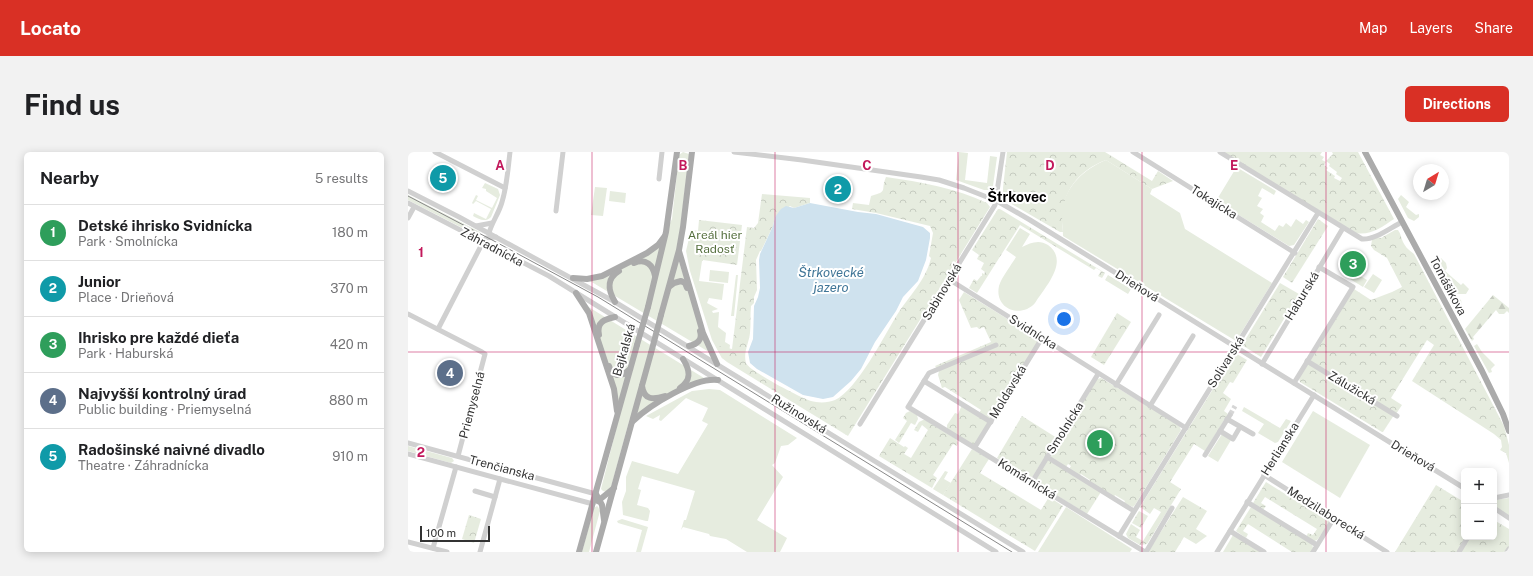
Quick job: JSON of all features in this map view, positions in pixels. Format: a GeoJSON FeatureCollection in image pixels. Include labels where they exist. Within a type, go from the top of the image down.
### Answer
{"type":"FeatureCollection","features":[{"type":"Feature","properties":{"kind":"main road","name":"Bajkalská"},"geometry":{"type":"LineString","coordinates":[[579,552],[656,276],[666,232],[677,152]]}},
{"type":"Feature","properties":{"kind":"main road"},"geometry":{"type":"LineString","coordinates":[[596,552],[679,250],[692,152]]}},
{"type":"Feature","properties":{"kind":"main road","name":"Tomášikova"},"geometry":{"type":"LineString","coordinates":[[1365,152],[1482,371],[1503,414],[1509,431]]}},
{"type":"Feature","properties":{"kind":"main road"},"geometry":{"type":"LineString","coordinates":[[573,278],[587,280],[599,278],[654,248],[661,241],[666,232]]}},
{"type":"Feature","properties":{"kind":"main road"},"geometry":{"type":"LineString","coordinates":[[679,250],[703,333],[717,364]]}},
{"type":"Feature","properties":{"kind":"main road"},"geometry":{"type":"LineString","coordinates":[[615,302],[610,294],[609,283],[620,270],[636,261],[645,261],[652,266],[656,276]]}},
{"type":"Feature","properties":{"kind":"main road"},"geometry":{"type":"LineString","coordinates":[[670,286],[680,281],[686,286],[701,335],[698,343],[689,346]]}},
{"type":"Feature","properties":{"kind":"main road"},"geometry":{"type":"LineString","coordinates":[[576,293],[589,313],[614,390],[617,415]]}},
{"type":"Feature","properties":{"kind":"main road"},"geometry":{"type":"LineString","coordinates":[[615,317],[603,320],[599,325],[598,332],[612,372],[615,375],[620,375],[630,369]]}},
{"type":"Feature","properties":{"kind":"main road"},"geometry":{"type":"LineString","coordinates":[[642,386],[645,395],[654,399],[681,388],[689,375],[689,369],[683,359]]}},
{"type":"Feature","properties":{"kind":"main road"},"geometry":{"type":"LineString","coordinates":[[632,422],[644,411],[693,384],[706,380],[718,380]]}},
{"type":"Feature","properties":{"kind":"main road"},"geometry":{"type":"LineString","coordinates":[[593,504],[614,488]]}},
{"type":"Feature","properties":{"kind":"main road"},"geometry":{"type":"LineString","coordinates":[[596,494],[600,500],[604,523]]}},
{"type":"Feature","properties":{"kind":"street"},"geometry":{"type":"LineString","coordinates":[[435,152],[505,188]]}},
{"type":"Feature","properties":{"kind":"street"},"geometry":{"type":"LineString","coordinates":[[489,233],[492,223],[502,204],[510,152]]}},
{"type":"Feature","properties":{"kind":"street"},"geometry":{"type":"LineString","coordinates":[[556,211],[563,152]]}},
{"type":"Feature","properties":{"kind":"street"},"geometry":{"type":"LineString","coordinates":[[659,179],[662,152]]}},
{"type":"Feature","properties":{"kind":"street","name":"Drieňová"},"geometry":{"type":"LineString","coordinates":[[734,152],[782,155],[924,177],[964,188],[997,201],[1461,486]]}},
{"type":"Feature","properties":{"kind":"street","name":"Sabinovská"},"geometry":{"type":"LineString","coordinates":[[860,424],[950,280],[952,274],[997,201],[1003,152]]}},
{"type":"Feature","properties":{"kind":"street","name":"Tokajícka"},"geometry":{"type":"LineString","coordinates":[[1133,152],[1294,253]]}},
{"type":"Feature","properties":{"kind":"street"},"geometry":{"type":"LineString","coordinates":[[1220,152],[1362,239],[1366,240],[1376,236],[1402,222]]}},
{"type":"Feature","properties":{"kind":"street","name":"Záhradnícka"},"geometry":{"type":"LineString","coordinates":[[408,192],[476,226],[573,278]]}},
{"type":"Feature","properties":{"kind":"street","name":"Záhradnícka"},"geometry":{"type":"LineString","coordinates":[[408,204],[548,276],[576,293]]}},
{"type":"Feature","properties":{"kind":"street"},"geometry":{"type":"LineString","coordinates":[[408,218],[414,207]]}},
{"type":"Feature","properties":{"kind":"street","name":"Solivarská"},"geometry":{"type":"LineString","coordinates":[[1119,536],[1318,213]]}},
{"type":"Feature","properties":{"kind":"street"},"geometry":{"type":"LineString","coordinates":[[476,226],[492,223]]}},
{"type":"Feature","properties":{"kind":"street","name":"Haburská"},"geometry":{"type":"LineString","coordinates":[[1262,364],[1343,228]]}},
{"type":"Feature","properties":{"kind":"street"},"geometry":{"type":"LineString","coordinates":[[408,314],[438,330],[483,242],[486,238],[496,237]]}},
{"type":"Feature","properties":{"kind":"street"},"geometry":{"type":"LineString","coordinates":[[1294,383],[1353,287],[1319,267]]}},
{"type":"Feature","properties":{"kind":"street","name":"Ružinovská"},"geometry":{"type":"LineString","coordinates":[[573,278],[689,346],[1023,552]]}},
{"type":"Feature","properties":{"kind":"street","name":"Svidnícka"},"geometry":{"type":"LineString","coordinates":[[950,280],[1185,429]]}},
{"type":"Feature","properties":{"kind":"street","name":"Ružinovská"},"geometry":{"type":"LineString","coordinates":[[576,293],[996,552]]}},
{"type":"Feature","properties":{"kind":"street"},"geometry":{"type":"LineString","coordinates":[[1116,385],[1159,315]]}},
{"type":"Feature","properties":{"kind":"street","name":"Priemyselná"},"geometry":{"type":"LineString","coordinates":[[438,330],[485,354],[458,456]]}},
{"type":"Feature","properties":{"kind":"street"},"geometry":{"type":"LineString","coordinates":[[1150,406],[1193,336]]}},
{"type":"Feature","properties":{"kind":"street","name":"Moldavská"},"geometry":{"type":"LineString","coordinates":[[975,447],[1042,338]]}},
{"type":"Feature","properties":{"kind":"street"},"geometry":{"type":"LineString","coordinates":[[991,422],[924,381],[930,373],[996,345]]}},
{"type":"Feature","properties":{"kind":"street","name":"Zálužická"},"geometry":{"type":"LineString","coordinates":[[1307,361],[1397,416]]}},
{"type":"Feature","properties":{"kind":"street","name":"Smolnícka"},"geometry":{"type":"LineString","coordinates":[[1032,482],[1098,374]]}},
{"type":"Feature","properties":{"kind":"street","name":"Komárnická"},"geometry":{"type":"LineString","coordinates":[[924,381],[908,407],[1145,552]]}},
{"type":"Feature","properties":{"kind":"street","name":"Herlianska"},"geometry":{"type":"LineString","coordinates":[[1217,552],[1314,395]]}},
{"type":"Feature","properties":{"kind":"street"},"geometry":{"type":"LineString","coordinates":[[1205,455],[1228,417],[1253,434]]}},
{"type":"Feature","properties":{"kind":"street"},"geometry":{"type":"LineString","coordinates":[[1220,430],[1233,438],[1240,426]]}},
{"type":"Feature","properties":{"kind":"street","name":"Trenčianska"},"geometry":{"type":"LineString","coordinates":[[408,443],[596,494]]}},
{"type":"Feature","properties":{"kind":"street","name":"Trenčianska"},"geometry":{"type":"LineString","coordinates":[[408,454],[593,504]]}},
{"type":"Feature","properties":{"kind":"street"},"geometry":{"type":"LineString","coordinates":[[1047,457],[1134,511]]}},
{"type":"Feature","properties":{"kind":"street"},"geometry":{"type":"LineString","coordinates":[[433,548],[456,467]]}},
{"type":"Feature","properties":{"kind":"street","name":"Medzilaborecká"},"geometry":{"type":"LineString","coordinates":[[1264,475],[1387,552]]}},
{"type":"Feature","properties":{"kind":"street","name":"Trenčianska"},"geometry":{"type":"LineString","coordinates":[[480,552],[500,479]]}},
{"type":"Feature","properties":{"kind":"street"},"geometry":{"type":"LineString","coordinates":[[475,492],[495,497]]}},
{"type":"Feature","properties":{"kind":"street"},"geometry":{"type":"LineString","coordinates":[[1497,497],[1509,495]]}},
{"type":"Feature","properties":{"kind":"street"},"geometry":{"type":"LineString","coordinates":[[1248,502],[1317,545]]}},
{"type":"Feature","properties":{"kind":"street"},"geometry":{"type":"LineString","coordinates":[[1145,552],[1172,508]]}},
{"type":"Feature","properties":{"kind":"street"},"geometry":{"type":"LineString","coordinates":[[1497,510],[1509,518]]}},
{"type":"Feature","properties":{"kind":"street"},"geometry":{"type":"LineString","coordinates":[[1313,552],[1334,518]]}},
{"type":"Feature","properties":{"kind":"street"},"geometry":{"type":"LineString","coordinates":[[1230,531],[1264,552]]}},
{"type":"Feature","properties":{"kind":"street"},"geometry":{"type":"LineString","coordinates":[[1459,552],[1466,540]]}},
{"type":"Feature","properties":{"kind":"street"},"geometry":{"type":"LineString","coordinates":[[408,542],[447,552]]}},
{"type":"Feature","properties":{"kind":"green space"},"geometry":{"type":"Polygon","coordinates":[[[683,152],[689,154],[689,156],[676,253],[709,352],[590,281],[658,247],[672,219],[679,155],[683,152]]]}},
{"type":"Feature","properties":{"kind":"green space"},"geometry":{"type":"Polygon","coordinates":[[[959,152],[968,153],[965,180],[987,183],[990,156],[997,157],[993,186],[991,190],[984,190],[956,180],[959,152]]]}},
{"type":"Feature","properties":{"kind":"green space"},"geometry":{"type":"Polygon","coordinates":[[[1007,152],[1105,152],[1152,181],[1158,171],[1173,181],[1152,189],[1106,160],[1085,172],[1077,179],[1071,188],[1066,197],[1063,208],[1063,232],[1060,232],[1003,199],[1007,152]]]}},
{"type":"Feature","properties":{"kind":"green space"},"geometry":{"type":"Polygon","coordinates":[[[1223,152],[1322,152],[1320,155],[1324,157],[1322,160],[1326,162],[1324,165],[1328,168],[1326,170],[1335,176],[1334,178],[1340,181],[1342,178],[1336,174],[1337,172],[1329,166],[1330,164],[1326,161],[1333,154],[1332,152],[1358,152],[1394,219],[1371,232],[1361,234],[1356,233],[1223,152]]]}},
{"type":"Feature","properties":{"kind":"green space"},"geometry":{"type":"Polygon","coordinates":[[[1106,160],[1152,189],[1150,194],[1180,213],[1185,229],[1272,283],[1236,341],[1063,236],[1062,210],[1067,193],[1083,173],[1106,160]]]}},
{"type":"Feature","properties":{"kind":"green space"},"geometry":{"type":"Polygon","coordinates":[[[1236,168],[1276,191],[1274,195],[1262,188],[1258,196],[1262,198],[1257,206],[1263,209],[1260,213],[1264,216],[1261,222],[1275,231],[1279,225],[1283,227],[1286,223],[1291,227],[1296,219],[1303,224],[1306,220],[1309,222],[1294,245],[1289,246],[1216,201],[1236,168]]]}},
{"type":"Feature","properties":{"kind":"green space"},"geometry":{"type":"Polygon","coordinates":[[[886,177],[925,183],[963,193],[987,203],[990,207],[848,436],[727,362],[722,358],[715,345],[732,349],[747,227],[754,228],[758,223],[762,194],[810,198],[810,203],[794,208],[790,206],[775,217],[773,226],[756,260],[757,290],[754,297],[754,303],[751,306],[750,333],[745,359],[749,367],[765,378],[805,399],[811,401],[829,402],[835,400],[843,394],[861,374],[869,362],[897,315],[921,281],[929,266],[931,258],[929,256],[933,233],[930,226],[876,213],[852,209],[853,203],[869,205],[871,196],[880,193],[883,190],[886,177]]]}},
{"type":"Feature","properties":{"kind":"green space"},"geometry":{"type":"Polygon","coordinates":[[[485,183],[498,189],[500,195],[491,217],[484,220],[473,216],[474,213],[486,219],[491,209],[476,201],[473,204],[472,203],[476,195],[478,196],[476,200],[492,208],[497,198],[486,191],[486,189],[482,188],[485,183]]]}},
{"type":"Feature","properties":{"kind":"green space"},"geometry":{"type":"Polygon","coordinates":[[[595,187],[607,188],[603,216],[591,215],[595,187]]]}},
{"type":"Feature","properties":{"kind":"green space"},"geometry":{"type":"Polygon","coordinates":[[[610,191],[626,193],[625,203],[609,201],[610,191]]]}},
{"type":"Feature","properties":{"kind":"green space"},"geometry":{"type":"Polygon","coordinates":[[[408,195],[480,232],[478,236],[408,200],[408,195]]]}},
{"type":"Feature","properties":{"kind":"green space"},"geometry":{"type":"Polygon","coordinates":[[[1401,195],[1409,202],[1406,207],[1416,215],[1419,214],[1419,217],[1414,221],[1408,218],[1398,199],[1401,195]]]}},
{"type":"Feature","properties":{"kind":"green space"},"geometry":{"type":"Polygon","coordinates":[[[998,209],[1105,273],[1102,278],[1098,276],[1101,271],[1096,268],[1094,270],[1020,225],[977,293],[969,288],[974,279],[977,281],[982,276],[982,273],[984,274],[985,272],[981,269],[984,263],[977,259],[979,255],[972,250],[998,209]]]}},
{"type":"Feature","properties":{"kind":"green space"},"geometry":{"type":"Polygon","coordinates":[[[1318,219],[1328,226],[1292,283],[1283,277],[1318,219]]]}},
{"type":"Feature","properties":{"kind":"green space","name":"Areál hier Radosť"},"geometry":{"type":"Polygon","coordinates":[[[699,220],[742,225],[737,265],[696,259],[692,230],[698,231],[699,220]]]}},
{"type":"Feature","properties":{"kind":"green space"},"geometry":{"type":"Polygon","coordinates":[[[1020,228],[1030,234],[1022,247],[1035,242],[1045,243],[1054,251],[1057,259],[1054,274],[1035,303],[1029,308],[1016,311],[1005,306],[1001,301],[999,286],[1004,275],[1016,257],[1006,250],[1020,228]]]}},
{"type":"Feature","properties":{"kind":"green space"},"geometry":{"type":"Polygon","coordinates":[[[691,230],[705,232],[703,261],[699,281],[724,284],[722,300],[709,298],[707,303],[718,309],[712,311],[713,313],[719,312],[718,327],[726,333],[725,342],[730,345],[728,361],[722,358],[712,340],[690,271],[686,251],[691,230]]]}},
{"type":"Feature","properties":{"kind":"green space"},"geometry":{"type":"Polygon","coordinates":[[[1395,230],[1398,230],[1405,246],[1414,254],[1504,426],[1509,445],[1509,463],[1506,453],[1500,450],[1502,447],[1501,440],[1494,434],[1412,381],[1434,345],[1427,340],[1391,398],[1402,405],[1396,414],[1311,361],[1311,358],[1354,289],[1371,300],[1402,287],[1387,258],[1374,250],[1371,246],[1372,240],[1376,237],[1381,238],[1395,230]]]}},
{"type":"Feature","properties":{"kind":"green space"},"geometry":{"type":"Polygon","coordinates":[[[1441,258],[1446,263],[1447,268],[1445,271],[1461,285],[1463,283],[1469,289],[1466,294],[1458,294],[1447,290],[1440,282],[1431,265],[1436,259],[1441,258]]]}},
{"type":"Feature","properties":{"kind":"green space"},"geometry":{"type":"Polygon","coordinates":[[[710,270],[729,272],[728,283],[709,281],[710,270]]]}},
{"type":"Feature","properties":{"kind":"green space"},"geometry":{"type":"Polygon","coordinates":[[[1354,272],[1367,280],[1363,287],[1350,279],[1354,272]]]}},
{"type":"Feature","properties":{"kind":"green space"},"geometry":{"type":"Polygon","coordinates":[[[1373,274],[1382,280],[1374,293],[1364,287],[1373,274]]]}},
{"type":"Feature","properties":{"kind":"green space"},"geometry":{"type":"Polygon","coordinates":[[[736,275],[738,275],[734,316],[731,316],[736,275]]]}},
{"type":"Feature","properties":{"kind":"green space"},"geometry":{"type":"Polygon","coordinates":[[[1108,275],[1131,289],[1128,294],[1105,280],[1108,275]]]}},
{"type":"Feature","properties":{"kind":"green space"},"geometry":{"type":"Polygon","coordinates":[[[1280,283],[1299,294],[1261,357],[1242,345],[1280,283]]]}},
{"type":"Feature","properties":{"kind":"green space"},"geometry":{"type":"Polygon","coordinates":[[[964,292],[1040,339],[991,420],[979,413],[981,410],[945,387],[942,388],[938,375],[939,371],[935,366],[991,342],[984,327],[979,329],[977,327],[971,328],[959,300],[964,292]]]}},
{"type":"Feature","properties":{"kind":"green space"},"geometry":{"type":"Polygon","coordinates":[[[1493,295],[1509,308],[1509,313],[1507,311],[1504,314],[1499,314],[1496,310],[1473,337],[1474,339],[1472,341],[1465,329],[1493,295]]]}},
{"type":"Feature","properties":{"kind":"green space"},"geometry":{"type":"Polygon","coordinates":[[[1459,299],[1461,300],[1463,311],[1458,316],[1453,306],[1459,299]]]}},
{"type":"Feature","properties":{"kind":"green space"},"geometry":{"type":"Polygon","coordinates":[[[587,306],[704,378],[630,418],[611,487],[606,492],[601,489],[621,410],[587,306]]]}},
{"type":"Feature","properties":{"kind":"green space"},"geometry":{"type":"Polygon","coordinates":[[[1117,313],[1131,322],[1104,365],[1091,357],[1117,313]]]}},
{"type":"Feature","properties":{"kind":"green space"},"geometry":{"type":"Polygon","coordinates":[[[1477,344],[1482,352],[1495,365],[1491,369],[1492,372],[1489,373],[1474,346],[1477,344]]]}},
{"type":"Feature","properties":{"kind":"green space"},"geometry":{"type":"Polygon","coordinates":[[[1237,354],[1247,360],[1233,383],[1230,382],[1223,393],[1231,399],[1224,411],[1228,414],[1205,451],[1194,444],[1170,482],[1181,489],[1147,544],[1140,545],[1128,538],[1126,534],[1131,524],[1140,530],[1136,537],[1143,541],[1161,512],[1154,508],[1150,514],[1140,507],[1234,355],[1237,354]]]}},
{"type":"Feature","properties":{"kind":"green space"},"geometry":{"type":"Polygon","coordinates":[[[1309,362],[1394,415],[1383,432],[1300,382],[1299,378],[1309,362]]]}},
{"type":"Feature","properties":{"kind":"green space"},"geometry":{"type":"Polygon","coordinates":[[[1101,378],[1179,425],[1181,430],[1133,507],[1124,503],[1125,501],[1115,495],[1114,497],[1089,482],[1090,480],[1081,474],[1079,476],[1069,469],[1071,466],[1068,464],[1066,467],[1051,458],[1097,379],[1101,378]]]}},
{"type":"Feature","properties":{"kind":"green space"},"geometry":{"type":"Polygon","coordinates":[[[709,389],[720,390],[797,438],[788,445],[781,446],[775,463],[772,465],[783,477],[757,520],[787,538],[780,552],[747,552],[726,539],[710,536],[709,534],[683,527],[681,530],[684,520],[686,520],[695,491],[642,476],[638,489],[641,490],[637,505],[648,508],[650,511],[648,521],[623,515],[622,502],[626,491],[626,477],[632,461],[678,474],[708,424],[702,421],[708,408],[686,398],[661,421],[659,420],[660,415],[653,419],[646,416],[692,391],[709,389]]]}},
{"type":"Feature","properties":{"kind":"green space"},"geometry":{"type":"Polygon","coordinates":[[[962,405],[989,422],[974,446],[947,429],[947,425],[955,413],[958,414],[962,405]]]}},
{"type":"Feature","properties":{"kind":"green space"},"geometry":{"type":"Polygon","coordinates":[[[1244,407],[1280,428],[1286,419],[1291,421],[1278,442],[1275,443],[1258,433],[1264,424],[1242,411],[1244,407]]]}},
{"type":"Feature","properties":{"kind":"green space"},"geometry":{"type":"Polygon","coordinates":[[[910,411],[917,415],[918,419],[915,425],[911,423],[899,443],[895,440],[907,421],[903,418],[906,413],[910,411]]]}},
{"type":"Feature","properties":{"kind":"green space"},"geometry":{"type":"Polygon","coordinates":[[[1313,411],[1370,445],[1340,498],[1282,462],[1313,411]]]}},
{"type":"Feature","properties":{"kind":"green space"},"geometry":{"type":"Polygon","coordinates":[[[1022,416],[1057,438],[1031,479],[997,458],[1022,416]]]}},
{"type":"Feature","properties":{"kind":"green space"},"geometry":{"type":"Polygon","coordinates":[[[923,420],[956,439],[958,443],[957,446],[953,444],[933,475],[937,478],[932,488],[879,456],[890,438],[908,448],[904,454],[911,458],[928,430],[922,425],[918,432],[914,430],[919,422],[923,420]]]}},
{"type":"Feature","properties":{"kind":"green space"},"geometry":{"type":"Polygon","coordinates":[[[1222,434],[1231,440],[1218,462],[1208,456],[1222,434]]]}},
{"type":"Feature","properties":{"kind":"green space"},"geometry":{"type":"Polygon","coordinates":[[[408,446],[452,458],[454,461],[451,463],[408,451],[408,446]]]}},
{"type":"Feature","properties":{"kind":"green space"},"geometry":{"type":"Polygon","coordinates":[[[972,449],[989,459],[980,473],[1041,510],[1049,497],[1063,506],[1035,551],[943,495],[972,449]]]}},
{"type":"Feature","properties":{"kind":"green space"},"geometry":{"type":"Polygon","coordinates":[[[1047,458],[1101,492],[1087,514],[1033,481],[1047,458]]]}},
{"type":"Feature","properties":{"kind":"green space"},"geometry":{"type":"Polygon","coordinates":[[[945,471],[948,472],[944,479],[951,483],[943,495],[933,489],[945,471]]]}},
{"type":"Feature","properties":{"kind":"green space"},"geometry":{"type":"Polygon","coordinates":[[[1266,482],[1322,517],[1326,515],[1329,518],[1329,524],[1317,540],[1314,541],[1306,537],[1308,533],[1313,535],[1317,529],[1265,497],[1261,503],[1266,506],[1263,510],[1253,503],[1266,482]]]}},
{"type":"Feature","properties":{"kind":"green space"},"geometry":{"type":"Polygon","coordinates":[[[1436,485],[1461,500],[1461,540],[1497,540],[1497,522],[1509,529],[1509,552],[1395,552],[1436,485]]]}},
{"type":"Feature","properties":{"kind":"green space"},"geometry":{"type":"Polygon","coordinates":[[[1183,497],[1207,511],[1196,529],[1207,536],[1196,544],[1184,537],[1175,552],[1148,552],[1183,497]]]}},
{"type":"Feature","properties":{"kind":"green space"},"geometry":{"type":"Polygon","coordinates":[[[1509,498],[1509,516],[1497,508],[1497,500],[1509,498]]]}},
{"type":"Feature","properties":{"kind":"green space"},"geometry":{"type":"Polygon","coordinates":[[[597,506],[600,511],[589,552],[582,552],[594,508],[597,506]]]}},
{"type":"Feature","properties":{"kind":"green space"},"geometry":{"type":"Polygon","coordinates":[[[1066,507],[1132,549],[1130,552],[1038,552],[1066,507]]]}},
{"type":"Feature","properties":{"kind":"green space"},"geometry":{"type":"Polygon","coordinates":[[[1251,507],[1312,543],[1313,548],[1311,552],[1292,552],[1248,524],[1243,531],[1248,534],[1246,538],[1236,531],[1251,507]]]}},
{"type":"Feature","properties":{"kind":"green space"},"geometry":{"type":"Polygon","coordinates":[[[1139,511],[1148,516],[1141,528],[1132,523],[1139,511]]]}},
{"type":"Feature","properties":{"kind":"green space"},"geometry":{"type":"Polygon","coordinates":[[[469,515],[481,519],[474,543],[462,539],[469,515]]]}},
{"type":"Feature","properties":{"kind":"green space"},"geometry":{"type":"Polygon","coordinates":[[[622,519],[648,527],[641,552],[636,552],[642,530],[618,523],[617,521],[622,519]]]}},
{"type":"Feature","properties":{"kind":"green space"},"geometry":{"type":"Polygon","coordinates":[[[1233,535],[1263,552],[1223,552],[1233,535]]]}},
{"type":"Feature","properties":{"kind":"water","name":"Štrkovecké jazero"},"geometry":{"type":"Polygon","coordinates":[[[810,203],[876,214],[923,227],[930,233],[926,260],[918,281],[903,297],[896,311],[875,342],[861,369],[851,381],[833,397],[823,399],[803,395],[757,369],[750,363],[748,352],[753,339],[754,306],[760,288],[760,254],[773,226],[775,217],[781,209],[786,206],[794,208],[810,203]]]}},
{"type":"Feature","properties":{"kind":"tunnel"},"geometry":{"type":"LineString","coordinates":[[1230,415],[1235,406]]}},
{"type":"Feature","properties":{"kind":"tram line"},"geometry":{"type":"LineString","coordinates":[[408,196],[598,297],[1012,552]]}},
{"type":"Feature","properties":{"kind":"place","name":"Radošinské naivné divadlo"},"geometry":{"type":"Point","coordinates":[443,178]}},
{"type":"Feature","properties":{"kind":"place","name":"Junior"},"geometry":{"type":"Point","coordinates":[838,189]}},
{"type":"Feature","properties":{"kind":"place","name":"Ihrisko pre každé dieťa"},"geometry":{"type":"Point","coordinates":[1353,264]}},
{"type":"Feature","properties":{"kind":"place","name":"Najvyšší kontrolný úrad"},"geometry":{"type":"Point","coordinates":[450,373]}},
{"type":"Feature","properties":{"kind":"place","name":"Detské ihrisko Svidnícka"},"geometry":{"type":"Point","coordinates":[1100,443]}},
{"type":"Feature","properties":{"kind":"district","name":"Štrkovec"},"geometry":{"type":"Point","coordinates":[1017,197]}}]}
